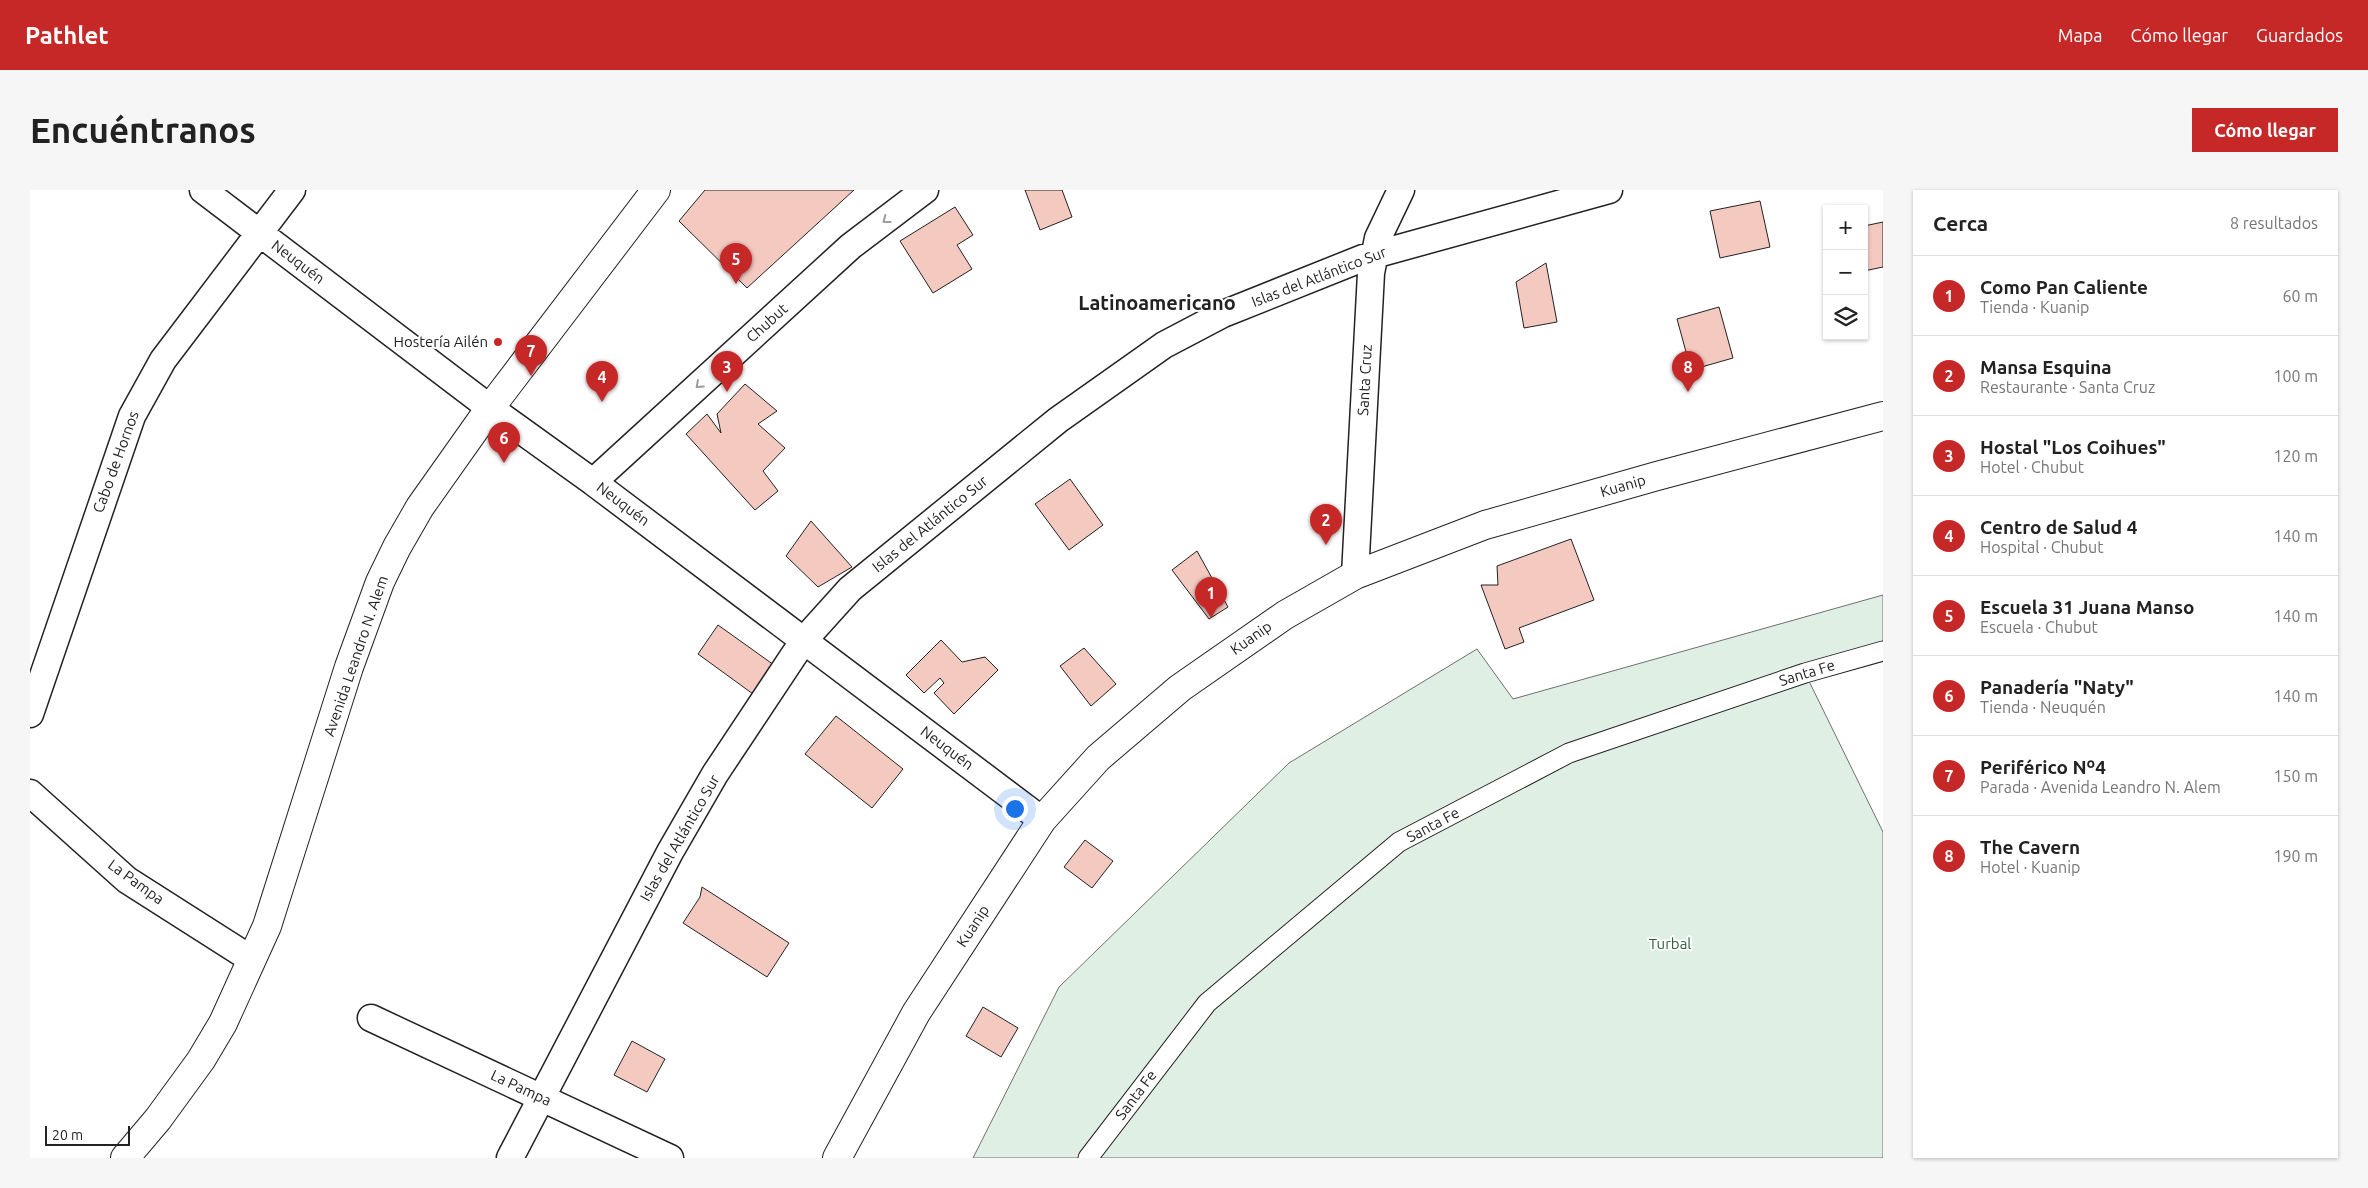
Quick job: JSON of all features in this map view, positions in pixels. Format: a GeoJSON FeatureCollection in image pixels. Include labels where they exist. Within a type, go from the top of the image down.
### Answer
{"type":"FeatureCollection","features":[{"type":"Feature","properties":{"kind":"main road","name":"Avenida Leandro N. Alem"},"geometry":{"type":"LineString","coordinates":[[125,1158],[158,1119],[201,1060],[223,1023],[267,926],[349,667],[380,582],[397,547],[420,507],[490,408],[656,190]]}},
{"type":"Feature","properties":{"kind":"main road","name":"Kuanip"},"geometry":{"type":"LineString","coordinates":[[837,1158],[916,1013],[1042,820],[1098,758],[1180,688],[1285,615],[1355,575],[1485,525],[1657,476],[1883,416]]}},
{"type":"Feature","properties":{"kind":"street","name":"Neuquén"},"geometry":{"type":"LineString","coordinates":[[203,190],[490,408],[804,640],[1042,820]]}},
{"type":"Feature","properties":{"kind":"street","name":"Cabo de Hornos"},"geometry":{"type":"LineString","coordinates":[[30,714],[132,416],[163,360],[292,190]]}},
{"type":"Feature","properties":{"kind":"street","name":"Chubut"},"geometry":{"type":"LineString","coordinates":[[592,482],[851,246],[925,190]]}},
{"type":"Feature","properties":{"kind":"street","name":"Santa Cruz"},"geometry":{"type":"LineString","coordinates":[[1355,575],[1371,273],[1378,238],[1401,190]]}},
{"type":"Feature","properties":{"kind":"street","name":"Islas del Atlántico Sur"},"geometry":{"type":"LineString","coordinates":[[510,1158],[670,852],[715,774],[804,640],[850,590],[1058,420],[1164,345],[1223,314],[1374,255],[1609,190]]}},
{"type":"Feature","properties":{"kind":"street","name":"Santa Fe"},"geometry":{"type":"LineString","coordinates":[[1088,1158],[1207,1003],[1399,842],[1569,753],[1805,673],[1883,651]]}},
{"type":"Feature","properties":{"kind":"street","name":"La Pampa"},"geometry":{"type":"LineString","coordinates":[[30,794],[127,880],[251,960]]}},
{"type":"Feature","properties":{"kind":"street","name":"La Pampa"},"geometry":{"type":"LineString","coordinates":[[371,1018],[670,1158]]}},
{"type":"Feature","properties":{"kind":"green space","name":"Turbal"},"geometry":{"type":"Polygon","coordinates":[[[1883,595],[1883,648],[1805,673],[1883,832],[1883,1158],[973,1158],[1059,987],[1289,763],[1477,649],[1513,699],[1883,595]]]}},
{"type":"Feature","properties":{"kind":"building"},"geometry":{"type":"Polygon","coordinates":[[[705,190],[854,190],[747,288],[679,221],[705,190]]]}},
{"type":"Feature","properties":{"kind":"building"},"geometry":{"type":"Polygon","coordinates":[[[1025,190],[1062,190],[1072,217],[1040,230],[1025,190]]]}},
{"type":"Feature","properties":{"kind":"building"},"geometry":{"type":"Polygon","coordinates":[[[1760,201],[1770,247],[1720,258],[1710,211],[1760,201]]]}},
{"type":"Feature","properties":{"kind":"building"},"geometry":{"type":"Polygon","coordinates":[[[955,207],[973,235],[957,245],[972,269],[933,293],[900,241],[955,207]]]}},
{"type":"Feature","properties":{"kind":"building"},"geometry":{"type":"Polygon","coordinates":[[[1883,222],[1883,267],[1868,270],[1868,250],[1868,225],[1883,222]]]}},
{"type":"Feature","properties":{"kind":"building"},"geometry":{"type":"Polygon","coordinates":[[[1546,263],[1557,322],[1524,328],[1516,282],[1546,263]]]}},
{"type":"Feature","properties":{"kind":"building"},"geometry":{"type":"Polygon","coordinates":[[[1719,307],[1733,358],[1691,370],[1677,319],[1719,307]]]}},
{"type":"Feature","properties":{"kind":"building"},"geometry":{"type":"Polygon","coordinates":[[[745,384],[777,411],[758,424],[785,448],[763,471],[778,491],[755,510],[686,434],[707,414],[721,433],[717,414],[745,384]]]}},
{"type":"Feature","properties":{"kind":"building"},"geometry":{"type":"Polygon","coordinates":[[[1070,479],[1103,525],[1069,550],[1035,504],[1070,479]]]}},
{"type":"Feature","properties":{"kind":"building"},"geometry":{"type":"Polygon","coordinates":[[[811,521],[852,567],[818,587],[786,556],[811,521]]]}},
{"type":"Feature","properties":{"kind":"building"},"geometry":{"type":"Polygon","coordinates":[[[1571,539],[1594,600],[1519,628],[1524,642],[1505,649],[1481,585],[1498,585],[1497,566],[1571,539]]]}},
{"type":"Feature","properties":{"kind":"building"},"geometry":{"type":"Polygon","coordinates":[[[1197,551],[1228,607],[1209,619],[1172,570],[1197,551]]]}},
{"type":"Feature","properties":{"kind":"building"},"geometry":{"type":"Polygon","coordinates":[[[718,625],[774,665],[753,694],[698,654],[718,625]]]}},
{"type":"Feature","properties":{"kind":"building"},"geometry":{"type":"Polygon","coordinates":[[[941,640],[962,662],[985,657],[998,670],[954,714],[934,693],[944,683],[940,678],[924,693],[906,675],[941,640]]]}},
{"type":"Feature","properties":{"kind":"building"},"geometry":{"type":"Polygon","coordinates":[[[1084,648],[1116,684],[1091,706],[1060,666],[1084,648]]]}},
{"type":"Feature","properties":{"kind":"building"},"geometry":{"type":"Polygon","coordinates":[[[836,716],[903,769],[872,808],[805,754],[836,716]]]}},
{"type":"Feature","properties":{"kind":"building"},"geometry":{"type":"Polygon","coordinates":[[[1085,840],[1113,861],[1092,888],[1064,867],[1085,840]]]}},
{"type":"Feature","properties":{"kind":"building"},"geometry":{"type":"Polygon","coordinates":[[[702,887],[789,943],[767,977],[683,923],[700,897],[702,887]]]}},
{"type":"Feature","properties":{"kind":"building"},"geometry":{"type":"Polygon","coordinates":[[[983,1007],[1018,1028],[1001,1057],[966,1036],[983,1007]]]}},
{"type":"Feature","properties":{"kind":"building"},"geometry":{"type":"Polygon","coordinates":[[[632,1041],[665,1059],[647,1092],[614,1075],[632,1041]]]}},
{"type":"Feature","properties":{"kind":"place","name":"Escuela 31 Juana Manso"},"geometry":{"type":"Point","coordinates":[736,284]}},
{"type":"Feature","properties":{"kind":"place","name":"Hostería Ailén"},"geometry":{"type":"Point","coordinates":[498,342]}},
{"type":"Feature","properties":{"kind":"place","name":"Periférico Nº4"},"geometry":{"type":"Point","coordinates":[531,376]}},
{"type":"Feature","properties":{"kind":"place","name":"Hostal \"Los Coihues\""},"geometry":{"type":"Point","coordinates":[727,392]}},
{"type":"Feature","properties":{"kind":"place","name":"The Cavern"},"geometry":{"type":"Point","coordinates":[1688,392]}},
{"type":"Feature","properties":{"kind":"place","name":"Centro de Salud 4"},"geometry":{"type":"Point","coordinates":[602,402]}},
{"type":"Feature","properties":{"kind":"place","name":"Panadería \"Naty\""},"geometry":{"type":"Point","coordinates":[504,463]}},
{"type":"Feature","properties":{"kind":"place","name":"Mansa Esquina"},"geometry":{"type":"Point","coordinates":[1326,545]}},
{"type":"Feature","properties":{"kind":"place","name":"Como Pan Caliente"},"geometry":{"type":"Point","coordinates":[1211,618]}},
{"type":"Feature","properties":{"kind":"district","name":"Latinoamericano"},"geometry":{"type":"Point","coordinates":[1157,303]}}]}
